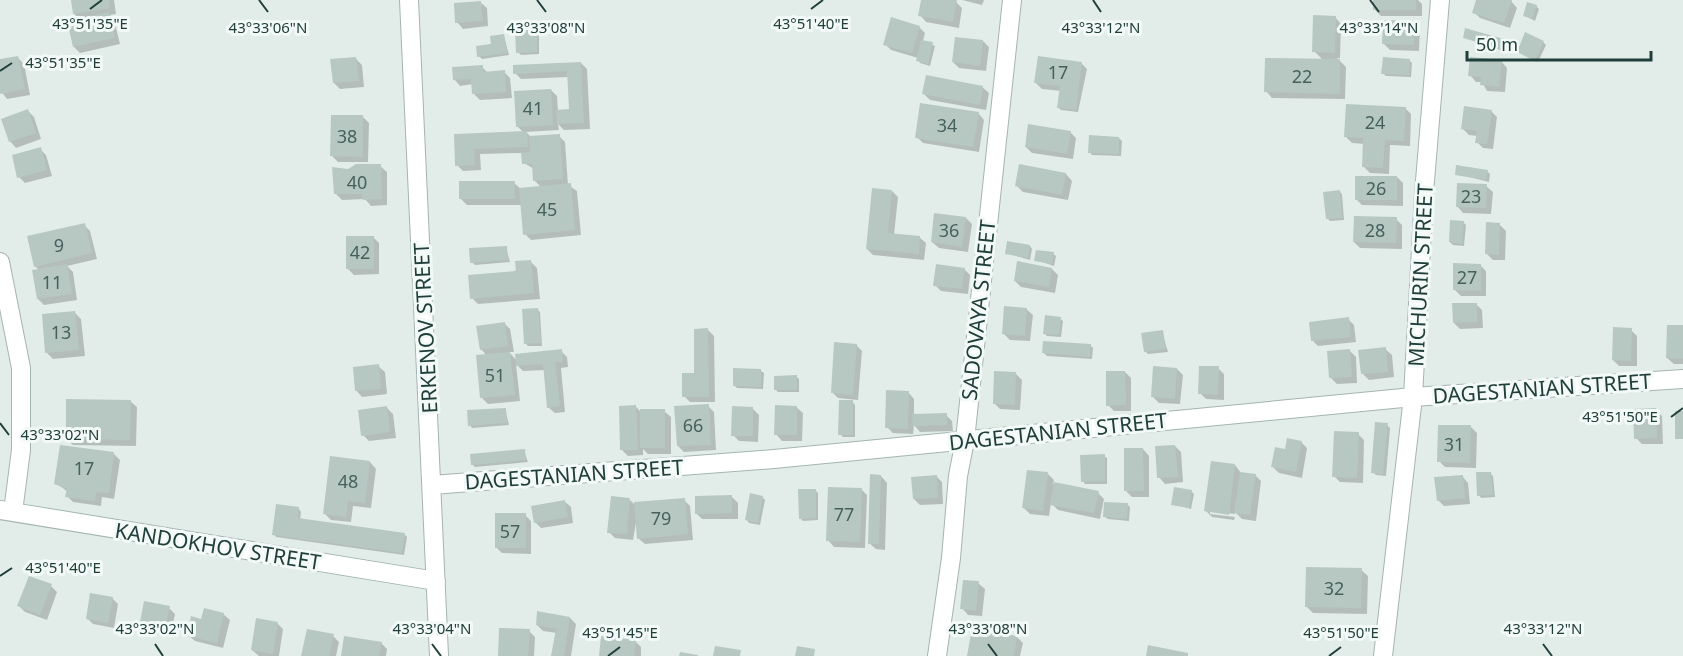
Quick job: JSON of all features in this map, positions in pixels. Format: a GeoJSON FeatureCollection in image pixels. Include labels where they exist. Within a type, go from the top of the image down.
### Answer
{"type":"FeatureCollection","features":[{"type":"Feature","properties":{"kind":"street","name":"ERKENOV STREET"},"geometry":{"type":"LineString","coordinates":[[409,0],[439,656]]}},
{"type":"Feature","properties":{"kind":"street","name":"SADOVAYA STREET"},"geometry":{"type":"LineString","coordinates":[[937,656],[951,558],[958,476],[965,440],[1012,0]]}},
{"type":"Feature","properties":{"kind":"street","name":"MICHURIN STREET"},"geometry":{"type":"LineString","coordinates":[[1383,656],[1413,397],[1424,193],[1440,0]]}},
{"type":"Feature","properties":{"kind":"street"},"geometry":{"type":"LineString","coordinates":[[0,262],[21,368],[21,450],[6,511]]}},
{"type":"Feature","properties":{"kind":"street","name":"DAGESTANIAN STREET"},"geometry":{"type":"LineString","coordinates":[[432,484],[774,459],[1413,397],[1683,379]]}},
{"type":"Feature","properties":{"kind":"street","name":"KANDOKHOV STREET"},"geometry":{"type":"LineString","coordinates":[[6,511],[436,581]]}},
{"type":"Feature","properties":{"kind":"building"},"geometry":{"type":"Polygon","coordinates":[[[71,0],[109,0],[110,8],[73,14],[71,0]]]}},
{"type":"Feature","properties":{"kind":"building"},"geometry":{"type":"Polygon","coordinates":[[[921,0],[957,0],[953,22],[918,16],[921,0]]]}},
{"type":"Feature","properties":{"kind":"building"},"geometry":{"type":"Polygon","coordinates":[[[1373,0],[1416,0],[1416,10],[1373,10],[1373,0]]]}},
{"type":"Feature","properties":{"kind":"building"},"geometry":{"type":"Polygon","coordinates":[[[1476,0],[1512,0],[1504,23],[1472,13],[1476,0]]]}},
{"type":"Feature","properties":{"kind":"building"},"geometry":{"type":"Polygon","coordinates":[[[481,1],[483,21],[455,23],[454,3],[481,1]]]}},
{"type":"Feature","properties":{"kind":"building"},"geometry":{"type":"Polygon","coordinates":[[[1527,2],[1537,5],[1532,19],[1523,16],[1527,2]]]}},
{"type":"Feature","properties":{"kind":"building"},"geometry":{"type":"Polygon","coordinates":[[[109,12],[115,38],[73,47],[67,21],[109,12]]]}},
{"type":"Feature","properties":{"kind":"building"},"geometry":{"type":"Polygon","coordinates":[[[1313,15],[1336,16],[1335,53],[1312,52],[1313,15]]]}},
{"type":"Feature","properties":{"kind":"building"},"geometry":{"type":"Polygon","coordinates":[[[891,17],[920,26],[912,53],[883,45],[891,17]]]}},
{"type":"Feature","properties":{"kind":"building"},"geometry":{"type":"Polygon","coordinates":[[[1383,20],[1414,21],[1414,45],[1382,44],[1383,20]]]}},
{"type":"Feature","properties":{"kind":"building"},"geometry":{"type":"Polygon","coordinates":[[[537,28],[537,52],[516,53],[515,29],[537,28]]]}},
{"type":"Feature","properties":{"kind":"building"},"geometry":{"type":"Polygon","coordinates":[[[1465,28],[1504,39],[1501,49],[1463,38],[1465,28]]]}},
{"type":"Feature","properties":{"kind":"building"},"geometry":{"type":"Polygon","coordinates":[[[1525,32],[1544,41],[1535,61],[1517,52],[1525,32]]]}},
{"type":"Feature","properties":{"kind":"building"},"geometry":{"type":"Polygon","coordinates":[[[504,34],[507,53],[477,57],[476,46],[491,44],[490,36],[504,34]]]}},
{"type":"Feature","properties":{"kind":"building"},"geometry":{"type":"Polygon","coordinates":[[[955,37],[983,40],[980,66],[952,62],[955,37]]]}},
{"type":"Feature","properties":{"kind":"building"},"geometry":{"type":"Polygon","coordinates":[[[921,40],[933,42],[928,64],[916,61],[921,40]]]}},
{"type":"Feature","properties":{"kind":"building"},"geometry":{"type":"Polygon","coordinates":[[[18,56],[25,89],[0,94],[0,59],[18,56]]]}},
{"type":"Feature","properties":{"kind":"building"},"geometry":{"type":"Polygon","coordinates":[[[1038,56],[1082,62],[1076,110],[1057,108],[1060,86],[1034,83],[1038,56]]]}},
{"type":"Feature","properties":{"kind":"building"},"geometry":{"type":"Polygon","coordinates":[[[356,57],[359,81],[333,83],[330,59],[356,57]]]}},
{"type":"Feature","properties":{"kind":"building"},"geometry":{"type":"Polygon","coordinates":[[[1383,57],[1410,59],[1409,75],[1381,74],[1383,57]]]}},
{"type":"Feature","properties":{"kind":"building"},"geometry":{"type":"Polygon","coordinates":[[[1470,57],[1502,60],[1499,87],[1480,85],[1481,77],[1468,76],[1470,57]]]}},
{"type":"Feature","properties":{"kind":"building"},"geometry":{"type":"Polygon","coordinates":[[[1265,58],[1340,59],[1340,94],[1264,92],[1265,58]]]}},
{"type":"Feature","properties":{"kind":"building"},"geometry":{"type":"Polygon","coordinates":[[[581,62],[584,123],[557,124],[556,110],[569,109],[567,71],[513,74],[513,65],[581,62]]]}},
{"type":"Feature","properties":{"kind":"building"},"geometry":{"type":"Polygon","coordinates":[[[483,65],[483,72],[505,70],[506,92],[472,94],[471,79],[453,80],[452,67],[483,65]]]}},
{"type":"Feature","properties":{"kind":"building"},"geometry":{"type":"Polygon","coordinates":[[[926,75],[983,86],[980,105],[922,94],[926,75]]]}},
{"type":"Feature","properties":{"kind":"building"},"geometry":{"type":"Polygon","coordinates":[[[551,89],[553,125],[516,127],[514,91],[551,89]]]}},
{"type":"Feature","properties":{"kind":"building"},"geometry":{"type":"Polygon","coordinates":[[[920,103],[979,112],[973,147],[915,138],[920,103]]]}},
{"type":"Feature","properties":{"kind":"building"},"geometry":{"type":"Polygon","coordinates":[[[1346,104],[1406,107],[1404,141],[1385,140],[1383,168],[1362,167],[1363,138],[1344,137],[1346,104]]]}},
{"type":"Feature","properties":{"kind":"building"},"geometry":{"type":"Polygon","coordinates":[[[1464,106],[1492,110],[1487,144],[1475,143],[1477,131],[1461,129],[1464,106]]]}},
{"type":"Feature","properties":{"kind":"building"},"geometry":{"type":"Polygon","coordinates":[[[28,109],[36,133],[9,142],[1,119],[28,109]]]}},
{"type":"Feature","properties":{"kind":"building"},"geometry":{"type":"Polygon","coordinates":[[[331,115],[363,115],[363,157],[330,156],[331,115]]]}},
{"type":"Feature","properties":{"kind":"building"},"geometry":{"type":"Polygon","coordinates":[[[1028,124],[1071,131],[1067,154],[1025,147],[1028,124]]]}},
{"type":"Feature","properties":{"kind":"building"},"geometry":{"type":"Polygon","coordinates":[[[527,131],[528,147],[474,149],[475,165],[455,166],[454,134],[527,131]]]}},
{"type":"Feature","properties":{"kind":"building"},"geometry":{"type":"Polygon","coordinates":[[[560,134],[563,179],[533,181],[532,164],[522,164],[521,153],[530,152],[529,136],[560,134]]]}},
{"type":"Feature","properties":{"kind":"building"},"geometry":{"type":"Polygon","coordinates":[[[1089,135],[1119,137],[1119,154],[1088,153],[1089,135]]]}},
{"type":"Feature","properties":{"kind":"building"},"geometry":{"type":"Polygon","coordinates":[[[41,147],[47,170],[17,178],[12,155],[41,147]]]}},
{"type":"Feature","properties":{"kind":"building"},"geometry":{"type":"Polygon","coordinates":[[[356,164],[381,164],[382,199],[363,200],[362,194],[334,194],[332,167],[348,169],[356,164]]]}},
{"type":"Feature","properties":{"kind":"building"},"geometry":{"type":"Polygon","coordinates":[[[1019,164],[1066,173],[1062,195],[1015,186],[1019,164]]]}},
{"type":"Feature","properties":{"kind":"building"},"geometry":{"type":"Polygon","coordinates":[[[1456,165],[1488,170],[1486,180],[1455,175],[1456,165]]]}},
{"type":"Feature","properties":{"kind":"building"},"geometry":{"type":"Polygon","coordinates":[[[1355,176],[1397,176],[1397,200],[1355,200],[1355,176]]]}},
{"type":"Feature","properties":{"kind":"building"},"geometry":{"type":"Polygon","coordinates":[[[459,181],[515,181],[515,199],[459,199],[459,181]]]}},
{"type":"Feature","properties":{"kind":"building"},"geometry":{"type":"Polygon","coordinates":[[[571,183],[575,230],[523,235],[519,188],[571,183]]]}},
{"type":"Feature","properties":{"kind":"building"},"geometry":{"type":"Polygon","coordinates":[[[1457,183],[1487,184],[1486,208],[1456,207],[1457,183]]]}},
{"type":"Feature","properties":{"kind":"building"},"geometry":{"type":"Polygon","coordinates":[[[872,188],[892,190],[888,233],[920,236],[919,254],[866,249],[872,188]]]}},
{"type":"Feature","properties":{"kind":"building"},"geometry":{"type":"Polygon","coordinates":[[[1340,190],[1342,218],[1326,219],[1323,192],[1340,190]]]}},
{"type":"Feature","properties":{"kind":"building"},"geometry":{"type":"Polygon","coordinates":[[[934,213],[966,217],[962,247],[931,242],[934,213]]]}},
{"type":"Feature","properties":{"kind":"building"},"geometry":{"type":"Polygon","coordinates":[[[1354,216],[1397,217],[1396,243],[1353,242],[1354,216]]]}},
{"type":"Feature","properties":{"kind":"building"},"geometry":{"type":"Polygon","coordinates":[[[1450,220],[1464,221],[1462,244],[1449,242],[1450,220]]]}},
{"type":"Feature","properties":{"kind":"building"},"geometry":{"type":"Polygon","coordinates":[[[1486,222],[1500,223],[1499,255],[1485,254],[1486,222]]]}},
{"type":"Feature","properties":{"kind":"building"},"geometry":{"type":"Polygon","coordinates":[[[85,223],[92,253],[34,267],[27,236],[85,223]]]}},
{"type":"Feature","properties":{"kind":"building"},"geometry":{"type":"Polygon","coordinates":[[[346,236],[374,236],[374,269],[346,269],[346,236]]]}},
{"type":"Feature","properties":{"kind":"building"},"geometry":{"type":"Polygon","coordinates":[[[1007,241],[1030,245],[1028,258],[1005,254],[1007,241]]]}},
{"type":"Feature","properties":{"kind":"building"},"geometry":{"type":"Polygon","coordinates":[[[507,246],[508,260],[470,263],[469,248],[507,246]]]}},
{"type":"Feature","properties":{"kind":"building"},"geometry":{"type":"Polygon","coordinates":[[[1036,250],[1054,252],[1052,264],[1034,261],[1036,250]]]}},
{"type":"Feature","properties":{"kind":"building"},"geometry":{"type":"Polygon","coordinates":[[[531,260],[534,293],[470,299],[468,275],[516,271],[515,261],[531,260]]]}},
{"type":"Feature","properties":{"kind":"building"},"geometry":{"type":"Polygon","coordinates":[[[1017,261],[1052,268],[1049,287],[1014,281],[1017,261]]]}},
{"type":"Feature","properties":{"kind":"building"},"geometry":{"type":"Polygon","coordinates":[[[1453,263],[1481,264],[1481,291],[1453,290],[1453,263]]]}},
{"type":"Feature","properties":{"kind":"building"},"geometry":{"type":"Polygon","coordinates":[[[67,264],[72,294],[37,299],[32,270],[67,264]]]}},
{"type":"Feature","properties":{"kind":"building"},"geometry":{"type":"Polygon","coordinates":[[[936,264],[965,268],[962,289],[933,286],[936,264]]]}},
{"type":"Feature","properties":{"kind":"building"},"geometry":{"type":"Polygon","coordinates":[[[1452,303],[1477,303],[1477,322],[1453,323],[1452,303]]]}},
{"type":"Feature","properties":{"kind":"building"},"geometry":{"type":"Polygon","coordinates":[[[1004,306],[1027,308],[1025,336],[1002,334],[1004,306]]]}},
{"type":"Feature","properties":{"kind":"building"},"geometry":{"type":"Polygon","coordinates":[[[538,308],[541,343],[524,344],[522,309],[538,308]]]}},
{"type":"Feature","properties":{"kind":"building"},"geometry":{"type":"Polygon","coordinates":[[[75,311],[79,350],[45,353],[42,314],[75,311]]]}},
{"type":"Feature","properties":{"kind":"building"},"geometry":{"type":"Polygon","coordinates":[[[1045,315],[1061,317],[1059,335],[1043,334],[1045,315]]]}},
{"type":"Feature","properties":{"kind":"building"},"geometry":{"type":"Polygon","coordinates":[[[1349,317],[1351,337],[1311,341],[1309,322],[1349,317]]]}},
{"type":"Feature","properties":{"kind":"building"},"geometry":{"type":"Polygon","coordinates":[[[505,322],[508,346],[480,350],[476,326],[505,322]]]}},
{"type":"Feature","properties":{"kind":"building"},"geometry":{"type":"Polygon","coordinates":[[[1667,325],[1683,325],[1683,359],[1666,358],[1667,325]]]}},
{"type":"Feature","properties":{"kind":"building"},"geometry":{"type":"Polygon","coordinates":[[[1613,327],[1632,328],[1631,361],[1612,360],[1613,327]]]}},
{"type":"Feature","properties":{"kind":"building"},"geometry":{"type":"Polygon","coordinates":[[[708,328],[709,397],[682,397],[682,373],[694,373],[694,329],[708,328]]]}},
{"type":"Feature","properties":{"kind":"building"},"geometry":{"type":"Polygon","coordinates":[[[1163,330],[1166,349],[1144,352],[1141,333],[1163,330]]]}},
{"type":"Feature","properties":{"kind":"building"},"geometry":{"type":"Polygon","coordinates":[[[1043,341],[1091,344],[1090,357],[1042,353],[1043,341]]]}},
{"type":"Feature","properties":{"kind":"building"},"geometry":{"type":"Polygon","coordinates":[[[834,342],[857,344],[853,395],[831,393],[834,342]]]}},
{"type":"Feature","properties":{"kind":"building"},"geometry":{"type":"Polygon","coordinates":[[[1386,347],[1388,372],[1361,374],[1358,350],[1386,347]]]}},
{"type":"Feature","properties":{"kind":"building"},"geometry":{"type":"Polygon","coordinates":[[[562,349],[563,362],[555,362],[560,406],[547,408],[543,364],[516,366],[515,354],[562,349]]]}},
{"type":"Feature","properties":{"kind":"building"},"geometry":{"type":"Polygon","coordinates":[[[1350,349],[1352,377],[1329,378],[1327,351],[1350,349]]]}},
{"type":"Feature","properties":{"kind":"building"},"geometry":{"type":"Polygon","coordinates":[[[510,352],[515,395],[480,398],[476,355],[510,352]]]}},
{"type":"Feature","properties":{"kind":"building"},"geometry":{"type":"Polygon","coordinates":[[[379,364],[381,389],[355,391],[353,367],[379,364]]]}},
{"type":"Feature","properties":{"kind":"building"},"geometry":{"type":"Polygon","coordinates":[[[1153,366],[1177,368],[1175,399],[1151,397],[1153,366]]]}},
{"type":"Feature","properties":{"kind":"building"},"geometry":{"type":"Polygon","coordinates":[[[1199,366],[1219,366],[1218,395],[1198,394],[1199,366]]]}},
{"type":"Feature","properties":{"kind":"building"},"geometry":{"type":"Polygon","coordinates":[[[733,368],[761,369],[761,387],[733,386],[733,368]]]}},
{"type":"Feature","properties":{"kind":"building"},"geometry":{"type":"Polygon","coordinates":[[[994,371],[1016,372],[1015,405],[993,404],[994,371]]]}},
{"type":"Feature","properties":{"kind":"building"},"geometry":{"type":"Polygon","coordinates":[[[1106,371],[1125,371],[1126,405],[1106,406],[1106,371]]]}},
{"type":"Feature","properties":{"kind":"building"},"geometry":{"type":"Polygon","coordinates":[[[797,375],[797,390],[774,390],[774,376],[797,375]]]}},
{"type":"Feature","properties":{"kind":"building"},"geometry":{"type":"Polygon","coordinates":[[[886,390],[909,391],[908,429],[885,428],[886,390]]]}},
{"type":"Feature","properties":{"kind":"building"},"geometry":{"type":"Polygon","coordinates":[[[66,399],[131,400],[130,440],[66,439],[66,399]]]}},
{"type":"Feature","properties":{"kind":"building"},"geometry":{"type":"Polygon","coordinates":[[[839,400],[853,400],[853,435],[838,435],[839,400]]]}},
{"type":"Feature","properties":{"kind":"building"},"geometry":{"type":"Polygon","coordinates":[[[709,404],[711,445],[677,446],[674,406],[709,404]]]}},
{"type":"Feature","properties":{"kind":"building"},"geometry":{"type":"Polygon","coordinates":[[[636,405],[638,450],[620,450],[619,406],[636,405]]]}},
{"type":"Feature","properties":{"kind":"building"},"geometry":{"type":"Polygon","coordinates":[[[775,405],[797,406],[797,435],[774,435],[775,405]]]}},
{"type":"Feature","properties":{"kind":"building"},"geometry":{"type":"Polygon","coordinates":[[[387,406],[390,432],[361,436],[358,410],[387,406]]]}},
{"type":"Feature","properties":{"kind":"building"},"geometry":{"type":"Polygon","coordinates":[[[732,406],[753,407],[753,436],[731,436],[732,406]]]}},
{"type":"Feature","properties":{"kind":"building"},"geometry":{"type":"Polygon","coordinates":[[[506,408],[507,423],[468,426],[467,410],[506,408]]]}},
{"type":"Feature","properties":{"kind":"building"},"geometry":{"type":"Polygon","coordinates":[[[1656,408],[1657,438],[1634,439],[1633,409],[1656,408]]]}},
{"type":"Feature","properties":{"kind":"building"},"geometry":{"type":"Polygon","coordinates":[[[640,409],[665,409],[665,448],[640,448],[640,409]]]}},
{"type":"Feature","properties":{"kind":"building"},"geometry":{"type":"Polygon","coordinates":[[[1675,411],[1683,411],[1683,439],[1675,439],[1675,411]]]}},
{"type":"Feature","properties":{"kind":"building"},"geometry":{"type":"Polygon","coordinates":[[[947,413],[947,425],[913,426],[912,414],[947,413]]]}},
{"type":"Feature","properties":{"kind":"building"},"geometry":{"type":"Polygon","coordinates":[[[1375,422],[1388,423],[1383,474],[1371,473],[1375,422]]]}},
{"type":"Feature","properties":{"kind":"building"},"geometry":{"type":"Polygon","coordinates":[[[1438,425],[1471,425],[1470,463],[1437,462],[1438,425]]]}},
{"type":"Feature","properties":{"kind":"building"},"geometry":{"type":"Polygon","coordinates":[[[1334,431],[1359,432],[1357,478],[1332,477],[1334,431]]]}},
{"type":"Feature","properties":{"kind":"building"},"geometry":{"type":"Polygon","coordinates":[[[1287,438],[1302,441],[1296,472],[1271,467],[1275,447],[1285,449],[1287,438]]]}},
{"type":"Feature","properties":{"kind":"building"},"geometry":{"type":"Polygon","coordinates":[[[60,445],[114,452],[109,493],[96,492],[95,501],[65,497],[67,489],[54,484],[60,445]]]}},
{"type":"Feature","properties":{"kind":"building"},"geometry":{"type":"Polygon","coordinates":[[[1175,445],[1178,477],[1157,478],[1155,446],[1175,445]]]}},
{"type":"Feature","properties":{"kind":"building"},"geometry":{"type":"Polygon","coordinates":[[[1124,448],[1143,448],[1144,491],[1124,491],[1124,448]]]}},
{"type":"Feature","properties":{"kind":"building"},"geometry":{"type":"Polygon","coordinates":[[[525,449],[526,460],[471,465],[470,454],[525,449]]]}},
{"type":"Feature","properties":{"kind":"building"},"geometry":{"type":"Polygon","coordinates":[[[1105,454],[1105,481],[1081,482],[1080,455],[1105,454]]]}},
{"type":"Feature","properties":{"kind":"building"},"geometry":{"type":"Polygon","coordinates":[[[330,456],[370,461],[365,503],[348,501],[346,517],[323,514],[330,456]]]}},
{"type":"Feature","properties":{"kind":"building"},"geometry":{"type":"Polygon","coordinates":[[[1211,461],[1235,464],[1229,515],[1204,511],[1211,461]]]}},
{"type":"Feature","properties":{"kind":"building"},"geometry":{"type":"Polygon","coordinates":[[[1027,470],[1048,472],[1043,511],[1022,508],[1027,470]]]}},
{"type":"Feature","properties":{"kind":"building"},"geometry":{"type":"Polygon","coordinates":[[[1240,472],[1256,474],[1250,515],[1234,513],[1240,472]]]}},
{"type":"Feature","properties":{"kind":"building"},"geometry":{"type":"Polygon","coordinates":[[[1476,472],[1491,472],[1493,495],[1477,496],[1476,472]]]}},
{"type":"Feature","properties":{"kind":"building"},"geometry":{"type":"Polygon","coordinates":[[[870,474],[881,475],[879,544],[868,544],[870,474]]]}},
{"type":"Feature","properties":{"kind":"building"},"geometry":{"type":"Polygon","coordinates":[[[937,475],[938,498],[913,499],[911,477],[937,475]]]}},
{"type":"Feature","properties":{"kind":"building"},"geometry":{"type":"Polygon","coordinates":[[[1463,475],[1465,498],[1437,501],[1434,477],[1463,475]]]}},
{"type":"Feature","properties":{"kind":"building"},"geometry":{"type":"Polygon","coordinates":[[[1054,482],[1099,491],[1094,513],[1050,505],[1054,482]]]}},
{"type":"Feature","properties":{"kind":"building"},"geometry":{"type":"Polygon","coordinates":[[[828,487],[862,488],[860,542],[826,541],[828,487]]]}},
{"type":"Feature","properties":{"kind":"building"},"geometry":{"type":"Polygon","coordinates":[[[1174,487],[1192,490],[1189,508],[1171,505],[1174,487]]]}},
{"type":"Feature","properties":{"kind":"building"},"geometry":{"type":"Polygon","coordinates":[[[798,489],[816,489],[816,518],[799,519],[798,489]]]}},
{"type":"Feature","properties":{"kind":"building"},"geometry":{"type":"Polygon","coordinates":[[[750,493],[763,496],[758,523],[745,520],[750,493]]]}},
{"type":"Feature","properties":{"kind":"building"},"geometry":{"type":"Polygon","coordinates":[[[732,495],[732,513],[695,514],[695,496],[732,495]]]}},
{"type":"Feature","properties":{"kind":"building"},"geometry":{"type":"Polygon","coordinates":[[[611,496],[630,498],[627,534],[607,533],[611,496]]]}},
{"type":"Feature","properties":{"kind":"building"},"geometry":{"type":"Polygon","coordinates":[[[685,498],[688,534],[637,539],[634,502],[685,498]]]}},
{"type":"Feature","properties":{"kind":"building"},"geometry":{"type":"Polygon","coordinates":[[[565,500],[568,517],[534,523],[531,506],[565,500]]]}},
{"type":"Feature","properties":{"kind":"building"},"geometry":{"type":"Polygon","coordinates":[[[1104,502],[1128,503],[1127,519],[1103,517],[1104,502]]]}},
{"type":"Feature","properties":{"kind":"building"},"geometry":{"type":"Polygon","coordinates":[[[276,504],[299,507],[298,518],[405,533],[402,553],[272,535],[276,504]]]}},
{"type":"Feature","properties":{"kind":"building"},"geometry":{"type":"Polygon","coordinates":[[[495,513],[526,513],[526,548],[495,548],[495,513]]]}},
{"type":"Feature","properties":{"kind":"building"},"geometry":{"type":"Polygon","coordinates":[[[1306,567],[1362,568],[1361,608],[1305,607],[1306,567]]]}},
{"type":"Feature","properties":{"kind":"building"},"geometry":{"type":"Polygon","coordinates":[[[29,576],[52,584],[40,615],[17,606],[29,576]]]}},
{"type":"Feature","properties":{"kind":"building"},"geometry":{"type":"Polygon","coordinates":[[[963,580],[979,581],[976,611],[960,609],[963,580]]]}},
{"type":"Feature","properties":{"kind":"building"},"geometry":{"type":"Polygon","coordinates":[[[90,593],[113,597],[108,623],[86,619],[90,593]]]}},
{"type":"Feature","properties":{"kind":"building"},"geometry":{"type":"Polygon","coordinates":[[[144,601],[170,606],[164,632],[139,627],[144,601]]]}},
{"type":"Feature","properties":{"kind":"building"},"geometry":{"type":"Polygon","coordinates":[[[204,608],[224,613],[217,643],[187,636],[191,616],[201,619],[204,608]]]}},
{"type":"Feature","properties":{"kind":"building"},"geometry":{"type":"Polygon","coordinates":[[[537,611],[570,617],[564,656],[551,656],[556,629],[536,625],[537,611]]]}},
{"type":"Feature","properties":{"kind":"building"},"geometry":{"type":"Polygon","coordinates":[[[256,618],[278,622],[273,654],[251,650],[256,618]]]}},
{"type":"Feature","properties":{"kind":"building"},"geometry":{"type":"Polygon","coordinates":[[[499,628],[530,629],[528,656],[498,656],[499,628]]]}},
{"type":"Feature","properties":{"kind":"building"},"geometry":{"type":"Polygon","coordinates":[[[972,628],[1017,636],[1014,656],[967,656],[972,628]]]}},
{"type":"Feature","properties":{"kind":"building"},"geometry":{"type":"Polygon","coordinates":[[[307,629],[334,634],[329,656],[301,656],[307,629]]]}},
{"type":"Feature","properties":{"kind":"building"},"geometry":{"type":"Polygon","coordinates":[[[344,636],[382,642],[379,656],[341,656],[344,636]]]}},
{"type":"Feature","properties":{"kind":"building"},"geometry":{"type":"Polygon","coordinates":[[[601,636],[636,640],[634,656],[599,656],[601,636]]]}},
{"type":"Feature","properties":{"kind":"building"},"geometry":{"type":"Polygon","coordinates":[[[1148,645],[1188,653],[1188,656],[1146,656],[1148,645]]]}},
{"type":"Feature","properties":{"kind":"building"},"geometry":{"type":"Polygon","coordinates":[[[715,646],[741,650],[740,656],[713,656],[715,646]]]}},
{"type":"Feature","properties":{"kind":"building"},"geometry":{"type":"Polygon","coordinates":[[[797,646],[815,649],[814,656],[795,656],[797,646]]]}},
{"type":"Feature","properties":{"kind":"building"},"geometry":{"type":"Polygon","coordinates":[[[680,652],[698,655],[698,656],[679,656],[680,652]]]}}]}
